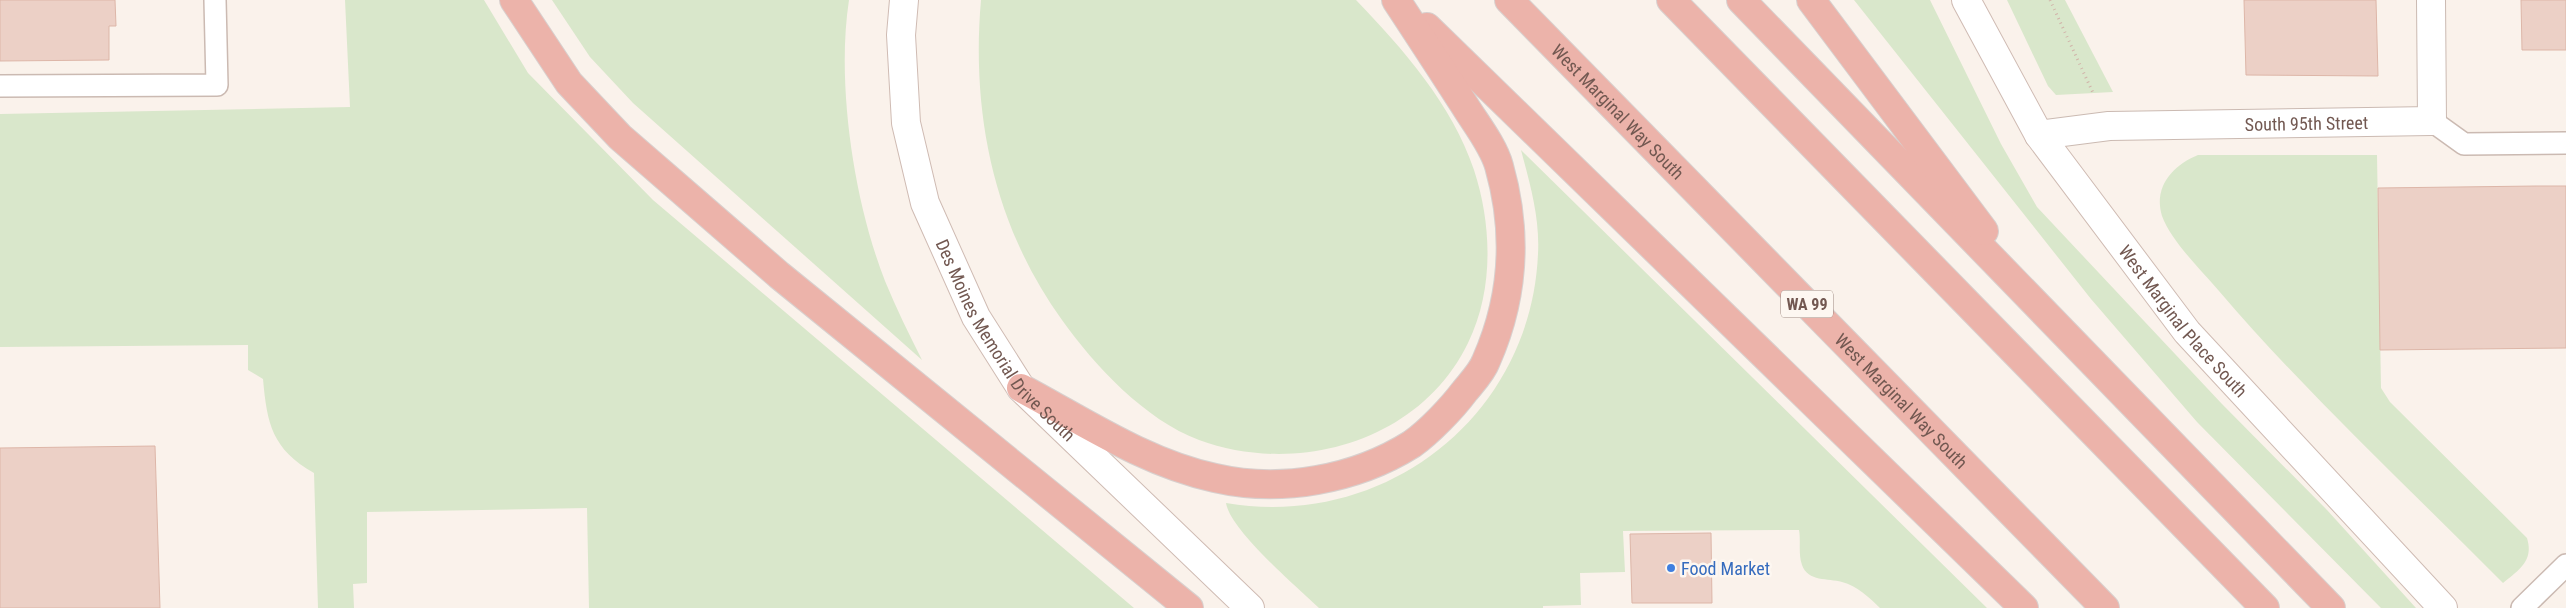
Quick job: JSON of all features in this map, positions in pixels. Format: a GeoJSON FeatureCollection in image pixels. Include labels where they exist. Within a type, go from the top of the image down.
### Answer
{"type":"FeatureCollection","features":[{"type":"Feature","properties":{"kind":"highway"},"geometry":{"type":"LineString","coordinates":[[514,0],[569,83],[620,137],[779,275],[1189,608]]}},
{"type":"Feature","properties":{"kind":"highway"},"geometry":{"type":"LineString","coordinates":[[1021,388],[1156,460],[1215,478],[1272,484],[1325,479],[1363,467],[1412,443],[1456,403],[1486,364],[1499,321],[1512,266],[1511,218],[1499,163],[1479,127],[1398,0]]}},
{"type":"Feature","properties":{"kind":"highway"},"geometry":{"type":"LineString","coordinates":[[1398,0],[2024,608]]}},
{"type":"Feature","properties":{"kind":"highway","name":"West Marginal Way South"},"geometry":{"type":"LineString","coordinates":[[1509,0],[2106,608]]}},
{"type":"Feature","properties":{"kind":"highway"},"geometry":{"type":"LineString","coordinates":[[1671,0],[2265,608]]}},
{"type":"Feature","properties":{"kind":"highway"},"geometry":{"type":"LineString","coordinates":[[1741,0],[2331,608]]}},
{"type":"Feature","properties":{"kind":"highway"},"geometry":{"type":"LineString","coordinates":[[1811,0],[2056,326]]}},
{"type":"Feature","properties":{"kind":"street","name":"Des Moines Memorial Drive South"},"geometry":{"type":"LineString","coordinates":[[904,0],[901,35],[906,123],[925,203],[976,317],[1021,388],[1250,608]]}},
{"type":"Feature","properties":{"kind":"street","name":"West Marginal Place South"},"geometry":{"type":"LineString","coordinates":[[1966,0],[2039,135],[2187,332],[2443,608]]}},
{"type":"Feature","properties":{"kind":"street"},"geometry":{"type":"LineString","coordinates":[[2431,0],[2432,121]]}},
{"type":"Feature","properties":{"kind":"street","name":"South 95th Street"},"geometry":{"type":"LineString","coordinates":[[2039,135],[2109,126],[2432,121]]}},
{"type":"Feature","properties":{"kind":"lane"},"geometry":{"type":"LineString","coordinates":[[0,86],[218,85],[215,0]]}},
{"type":"Feature","properties":{"kind":"lane"},"geometry":{"type":"LineString","coordinates":[[2432,121],[2464,144],[2566,142]]}},
{"type":"Feature","properties":{"kind":"lane"},"geometry":{"type":"LineString","coordinates":[[2522,608],[2566,566]]}},
{"type":"Feature","properties":{"kind":"path"},"geometry":{"type":"LineString","coordinates":[[2050,0],[2109,126]]}},
{"type":"Feature","properties":{"kind":"green space"},"geometry":{"type":"Polygon","coordinates":[[[345,0],[484,0],[528,73],[653,200],[1134,608],[589,608],[587,508],[367,512],[367,583],[353,584],[354,608],[318,608],[314,473],[289,455],[280,445],[274,434],[267,409],[263,379],[248,370],[248,345],[0,347],[0,114],[350,107],[345,0]]]}},
{"type":"Feature","properties":{"kind":"green space"},"geometry":{"type":"Polygon","coordinates":[[[552,0],[849,0],[845,68],[847,105],[851,142],[864,216],[885,281],[922,360],[633,103],[590,57],[552,0]]]}},
{"type":"Feature","properties":{"kind":"green space"},"geometry":{"type":"Polygon","coordinates":[[[981,0],[1356,0],[1408,58],[1439,100],[1465,146],[1480,191],[1487,235],[1486,279],[1476,323],[1468,343],[1447,377],[1420,405],[1388,427],[1352,442],[1315,451],[1276,454],[1237,450],[1199,440],[1179,431],[1140,405],[1089,355],[1062,320],[1039,284],[1019,246],[1004,208],[992,168],[984,127],[979,43],[981,0]]]}},
{"type":"Feature","properties":{"kind":"green space"},"geometry":{"type":"Polygon","coordinates":[[[1854,0],[1930,0],[2001,144],[2037,207],[2222,404],[2327,510],[2416,608],[2381,608],[2197,422],[2091,299],[1854,0]]]}},
{"type":"Feature","properties":{"kind":"green space"},"geometry":{"type":"Polygon","coordinates":[[[2007,0],[2065,0],[2113,92],[2056,95],[2048,86],[2007,0]]]}},
{"type":"Feature","properties":{"kind":"green space"},"geometry":{"type":"Polygon","coordinates":[[[1521,150],[1987,608],[1880,608],[1868,596],[1853,586],[1814,577],[1809,574],[1801,561],[1799,530],[1623,531],[1625,572],[1580,573],[1581,605],[1543,606],[1543,608],[1319,608],[1281,573],[1239,528],[1230,514],[1226,503],[1285,507],[1341,498],[1393,479],[1439,449],[1478,411],[1509,365],[1529,312],[1538,254],[1536,214],[1521,150]]]}},
{"type":"Feature","properties":{"kind":"green space"},"geometry":{"type":"Polygon","coordinates":[[[2198,155],[2377,155],[2381,388],[2390,402],[2527,538],[2529,546],[2527,559],[2503,583],[2287,367],[2196,265],[2172,235],[2162,216],[2160,196],[2167,178],[2173,171],[2198,155]]]}},
{"type":"Feature","properties":{"kind":"building"},"geometry":{"type":"Polygon","coordinates":[[[0,0],[115,0],[116,26],[109,26],[109,60],[0,61],[0,0]]]}},
{"type":"Feature","properties":{"kind":"building"},"geometry":{"type":"Polygon","coordinates":[[[2244,0],[2376,0],[2378,76],[2246,75],[2244,0]]]}},
{"type":"Feature","properties":{"kind":"building"},"geometry":{"type":"Polygon","coordinates":[[[2521,0],[2566,0],[2566,50],[2522,50],[2521,0]]]}},
{"type":"Feature","properties":{"kind":"building"},"geometry":{"type":"Polygon","coordinates":[[[2566,186],[2566,348],[2380,350],[2378,188],[2566,186]]]}},
{"type":"Feature","properties":{"kind":"building"},"geometry":{"type":"Polygon","coordinates":[[[155,446],[160,608],[0,608],[0,448],[155,446]]]}},
{"type":"Feature","properties":{"kind":"building","name":"Food Market"},"geometry":{"type":"Polygon","coordinates":[[[1711,533],[1712,603],[1632,603],[1630,534],[1711,533]]]}},
{"type":"Feature","properties":{"kind":"place","name":"Food Market"},"geometry":{"type":"Point","coordinates":[1671,568]}}]}
